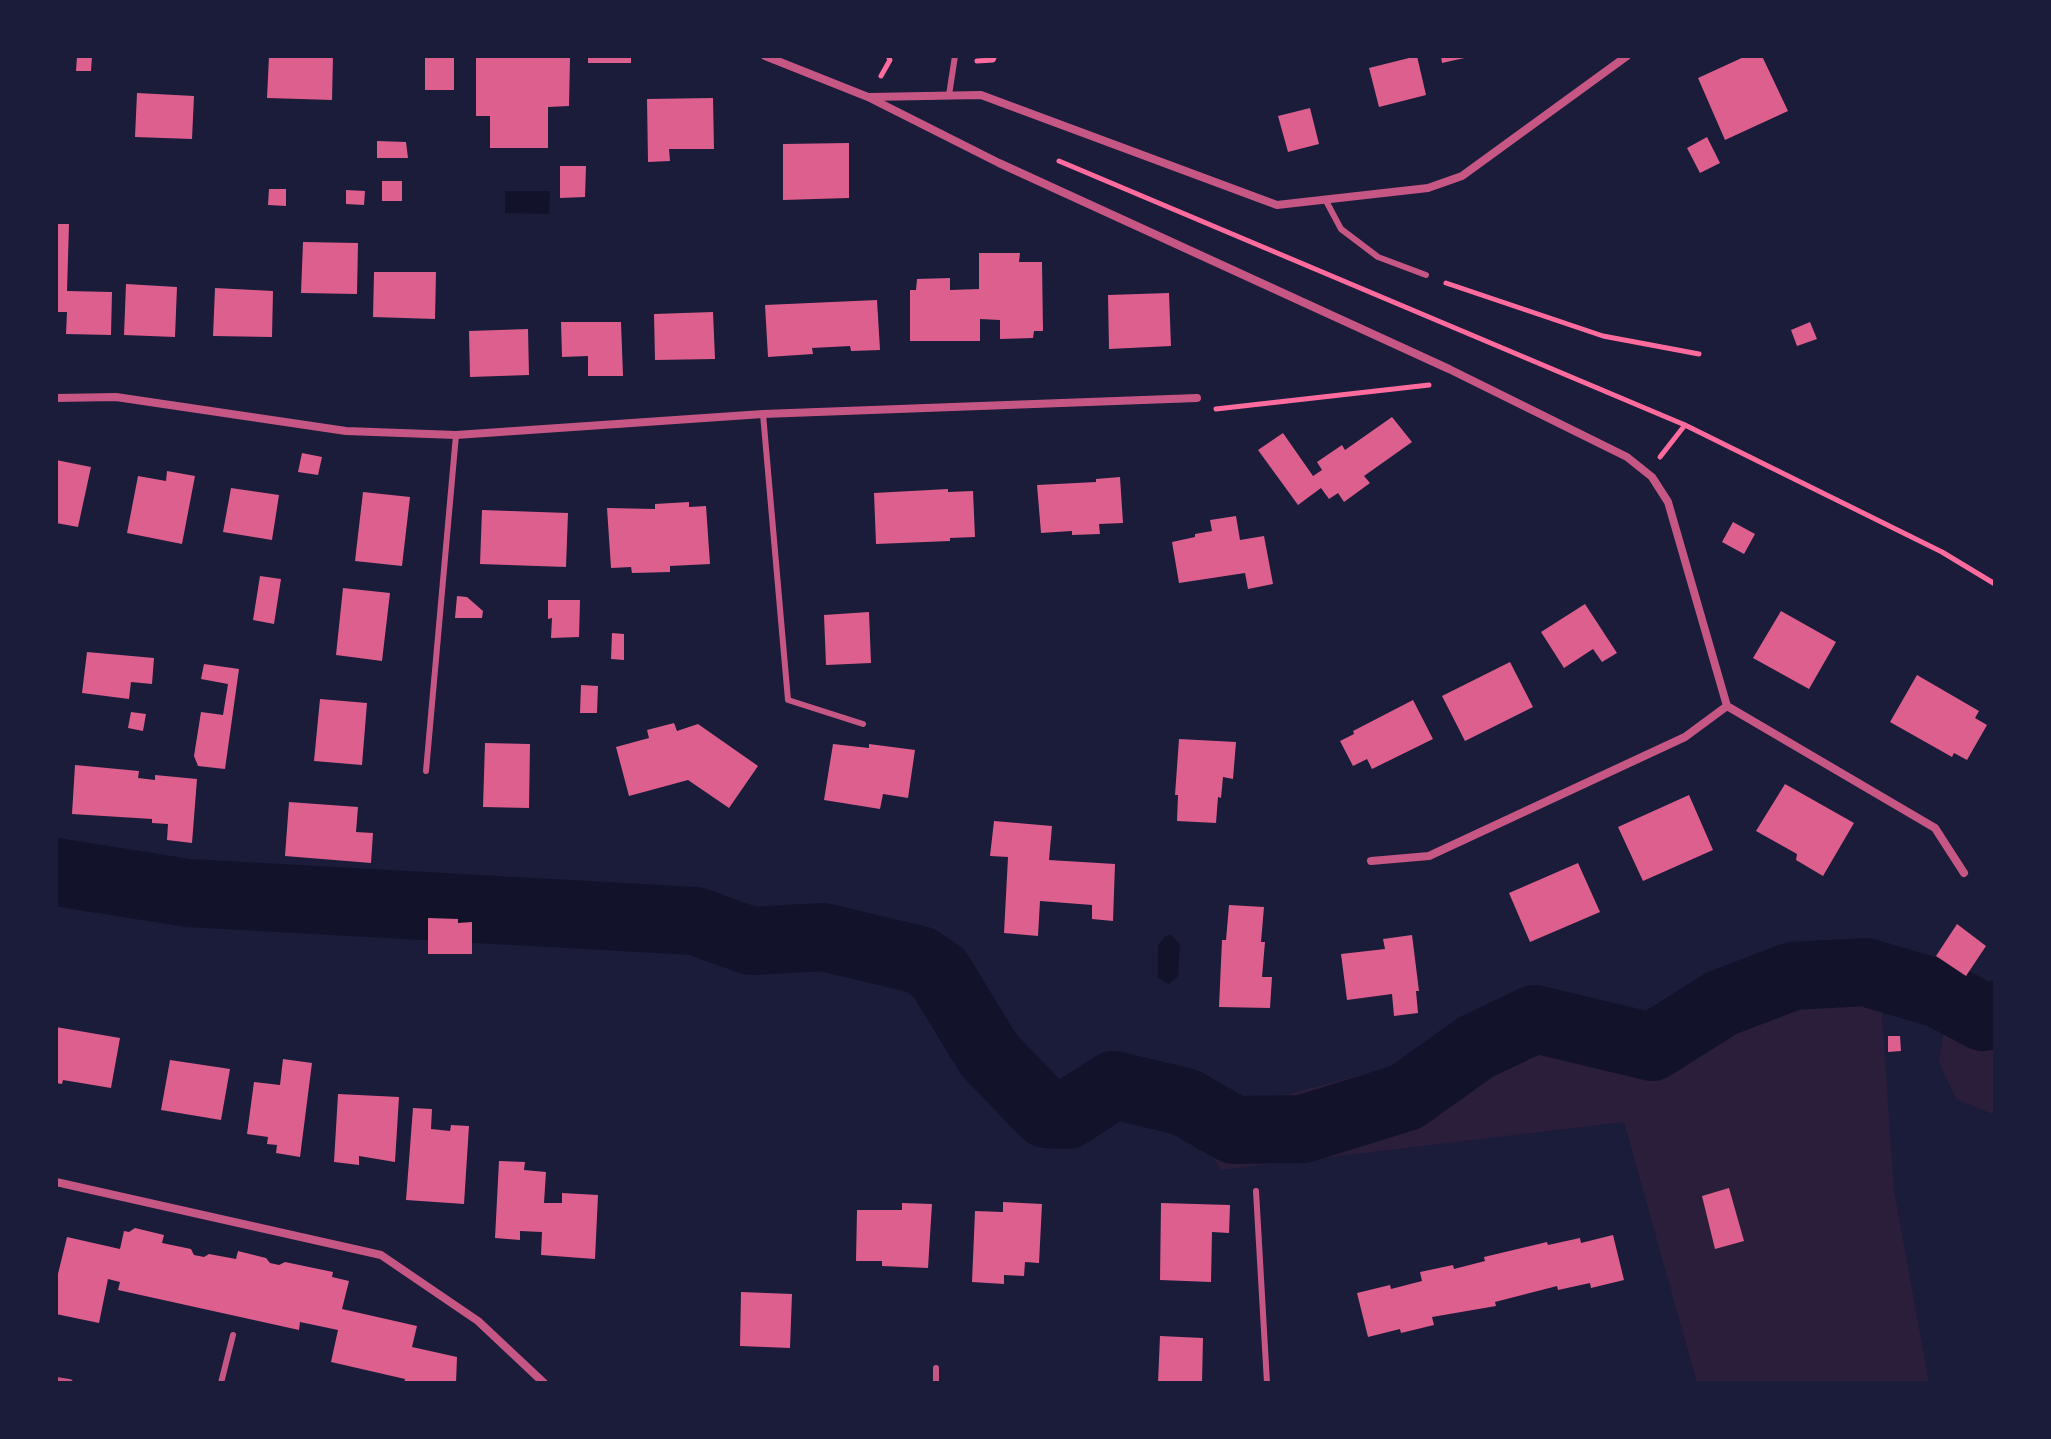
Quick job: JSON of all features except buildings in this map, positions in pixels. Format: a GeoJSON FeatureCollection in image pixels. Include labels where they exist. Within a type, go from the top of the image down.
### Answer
{"type":"FeatureCollection","features":[{"type":"Feature","properties":{"kind":"street"},"geometry":{"type":"LineString","coordinates":[[765,56],[868,97],[999,163],[1449,369],[1631,460],[1647,473],[1668,502],[1727,706],[1935,828],[1964,873]]}},
{"type":"Feature","properties":{"kind":"street"},"geometry":{"type":"LineString","coordinates":[[868,97],[981,95],[1277,205],[1428,188],[1462,176],[1627,56]]}},
{"type":"Feature","properties":{"kind":"street"},"geometry":{"type":"LineString","coordinates":[[56,398],[116,397],[346,431],[456,435],[763,414],[1197,398]]}},
{"type":"Feature","properties":{"kind":"street"},"geometry":{"type":"LineString","coordinates":[[1371,861],[1429,856],[1685,737],[1727,706]]}},
{"type":"Feature","properties":{"kind":"street"},"geometry":{"type":"LineString","coordinates":[[56,1182],[381,1255],[478,1321],[544,1383]]}},
{"type":"Feature","properties":{"kind":"street"},"geometry":{"type":"LineString","coordinates":[[56,1381],[69,1383]]}},
{"type":"Feature","properties":{"kind":"lane"},"geometry":{"type":"LineString","coordinates":[[949,95],[955,56]]}},
{"type":"Feature","properties":{"kind":"lane"},"geometry":{"type":"LineString","coordinates":[[1325,199],[1341,229],[1378,257],[1426,275]]}},
{"type":"Feature","properties":{"kind":"lane"},"geometry":{"type":"LineString","coordinates":[[763,414],[788,700],[863,724]]}},
{"type":"Feature","properties":{"kind":"lane"},"geometry":{"type":"LineString","coordinates":[[426,771],[456,435]]}},
{"type":"Feature","properties":{"kind":"lane"},"geometry":{"type":"LineString","coordinates":[[1256,1191],[1267,1383]]}},
{"type":"Feature","properties":{"kind":"lane"},"geometry":{"type":"LineString","coordinates":[[221,1383],[233,1335]]}},
{"type":"Feature","properties":{"kind":"lane"},"geometry":{"type":"LineString","coordinates":[[936,1368],[936,1383]]}},
{"type":"Feature","properties":{"kind":"path"},"geometry":{"type":"LineString","coordinates":[[1046,156],[1685,425],[1942,552],[1995,584]]}},
{"type":"Feature","properties":{"kind":"path"},"geometry":{"type":"LineString","coordinates":[[1426,275],[1603,336],[1699,354]]}},
{"type":"Feature","properties":{"kind":"path"},"geometry":{"type":"LineString","coordinates":[[1197,398],[1201,411],[1436,385],[1449,369]]}},
{"type":"Feature","properties":{"kind":"path"},"geometry":{"type":"LineString","coordinates":[[1647,473],[1685,425]]}},
{"type":"Feature","properties":{"kind":"shaded area"},"geometry":{"type":"Polygon","coordinates":[[[505,191],[550,191],[549,214],[505,213],[505,191]]]}},
{"type":"Feature","properties":{"kind":"shaded area"},"geometry":{"type":"Polygon","coordinates":[[[1171,935],[1180,944],[1178,976],[1169,984],[1158,978],[1158,946],[1165,936],[1171,935]]]}},
{"type":"Feature","properties":{"kind":"shaded area"},"geometry":{"type":"Polygon","coordinates":[[[1786,954],[1831,962],[1880,986],[1894,1190],[1929,1383],[1697,1383],[1624,1122],[1221,1170],[1199,1135],[1218,1113],[1477,1044],[1536,1008],[1588,1008],[1645,1035],[1673,1033],[1756,962],[1786,954]]]}},
{"type":"Feature","properties":{"kind":"shaded area"},"geometry":{"type":"Polygon","coordinates":[[[1995,999],[1995,1115],[1956,1099],[1939,1062],[1944,1029],[1965,1002],[1995,999]]]}},
{"type":"Feature","properties":{"kind":"waterway"},"geometry":{"type":"LineString","coordinates":[[56,872],[188,893],[695,921],[751,941],[823,937],[920,960],[939,973],[989,1055],[1046,1114],[1067,1115],[1114,1085],[1185,1102],[1234,1130],[1303,1129],[1406,1097],[1476,1047],[1535,1019],[1652,1047],[1722,1003],[1793,976],[1865,972],[1940,994],[1983,1017],[1995,1015]]}}]}
